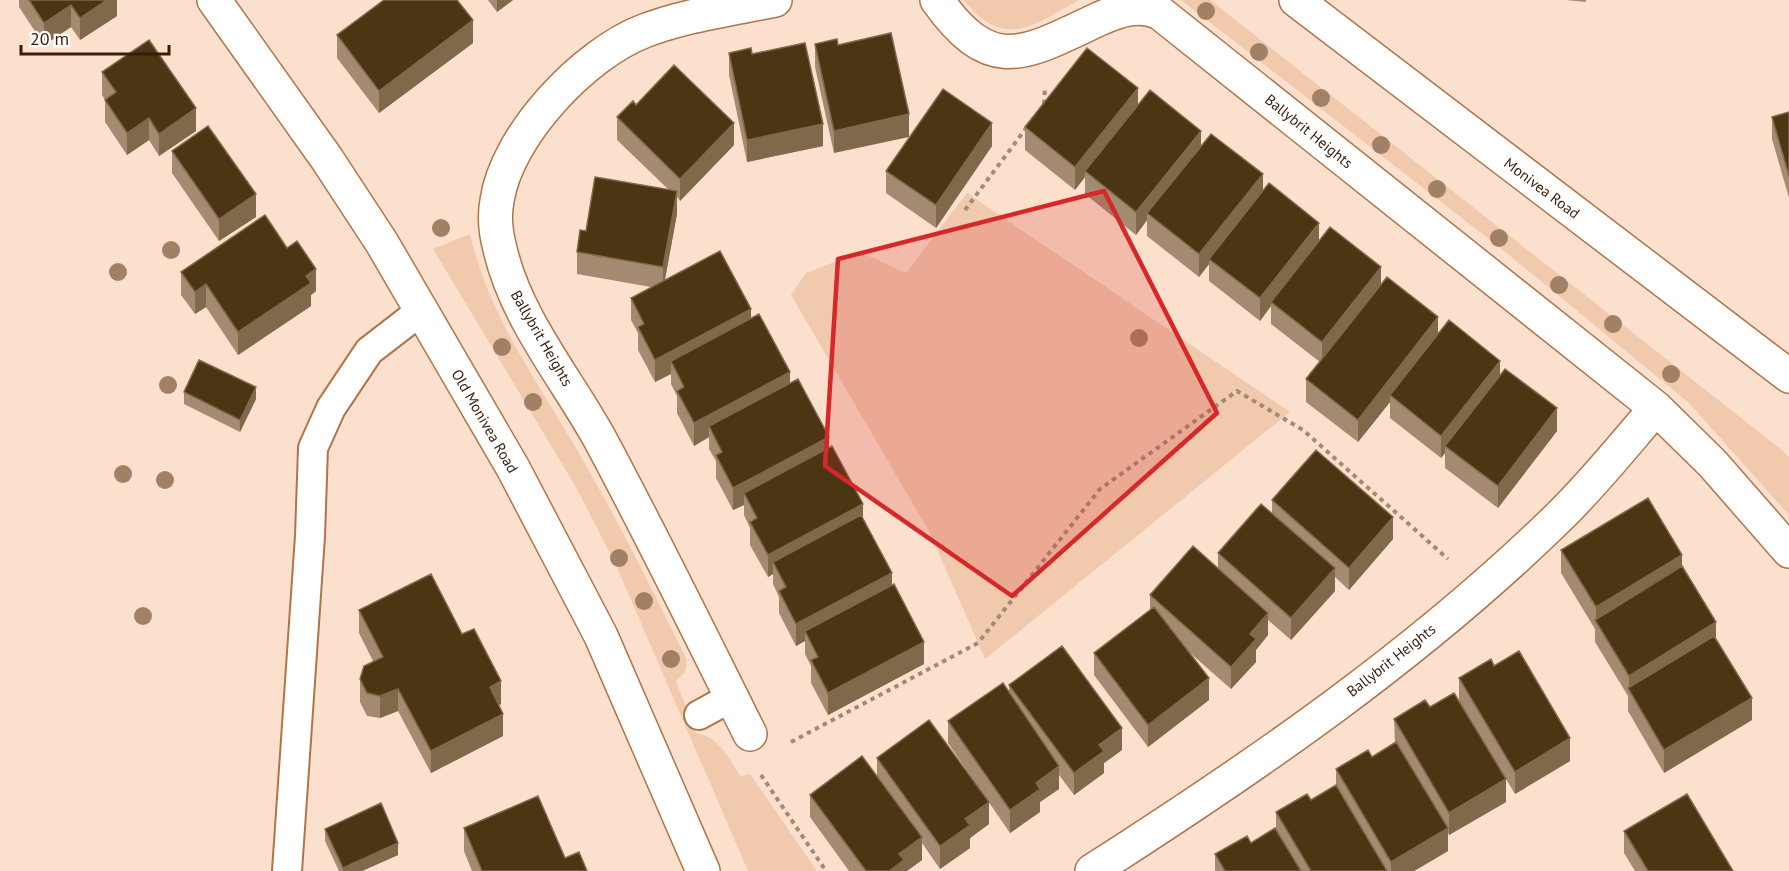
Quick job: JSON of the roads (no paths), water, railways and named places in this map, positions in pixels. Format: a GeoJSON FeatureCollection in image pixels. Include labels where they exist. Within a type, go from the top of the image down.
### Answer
{"type":"FeatureCollection","features":[{"type":"Feature","properties":{"kind":"street","name":"Old Monivea Road"},"geometry":{"type":"LineString","coordinates":[[214,0],[327,159],[422,310],[513,468],[580,593],[703,871]]}},
{"type":"Feature","properties":{"kind":"street","name":"Ballybrit Heights"},"geometry":{"type":"LineString","coordinates":[[753,748],[732,697],[656,542],[520,303],[499,249],[496,200],[507,167],[536,118],[598,57],[623,40],[644,31],[736,6],[775,0]]}},
{"type":"Feature","properties":{"kind":"street","name":"Ballybrit Heights"},"geometry":{"type":"LineString","coordinates":[[937,0],[963,32],[987,49],[1013,52],[1043,46],[1121,9],[1150,8],[1161,13],[1656,408],[1713,464],[1789,551]]}},
{"type":"Feature","properties":{"kind":"street","name":"Monivea Road"},"geometry":{"type":"LineString","coordinates":[[1296,0],[1789,376]]}},
{"type":"Feature","properties":{"kind":"street","name":"Ballybrit Heights"},"geometry":{"type":"LineString","coordinates":[[1092,871],[1196,804],[1399,657],[1561,516],[1656,408]]}},
{"type":"Feature","properties":{"kind":"lane"},"geometry":{"type":"LineString","coordinates":[[287,871],[310,536],[313,448],[331,408],[369,351],[422,310]]}},
{"type":"Feature","properties":{"kind":"lane"},"geometry":{"type":"LineString","coordinates":[[699,715],[732,697]]}}]}
